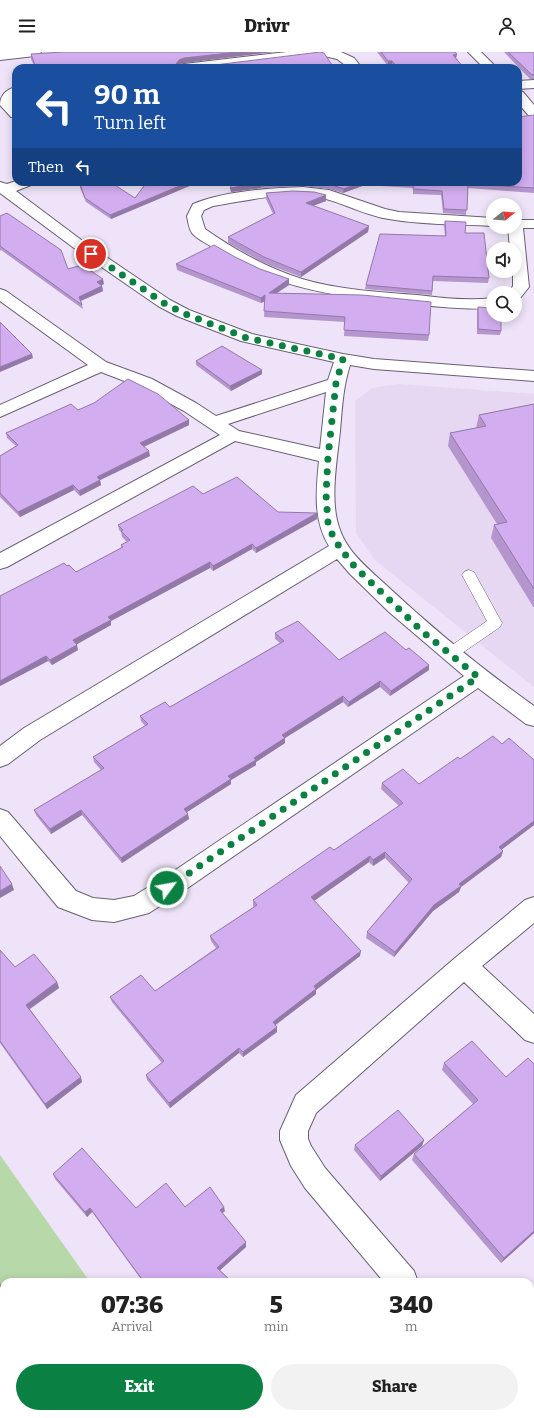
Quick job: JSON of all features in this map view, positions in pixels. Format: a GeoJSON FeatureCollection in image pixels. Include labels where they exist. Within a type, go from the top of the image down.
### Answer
{"type":"FeatureCollection","features":[{"type":"Feature","properties":{"kind":"street"},"geometry":{"type":"LineString","coordinates":[[0,56],[35,52]]}},
{"type":"Feature","properties":{"kind":"street"},"geometry":{"type":"LineString","coordinates":[[218,64],[318,52]]}},
{"type":"Feature","properties":{"kind":"street"},"geometry":{"type":"LineString","coordinates":[[322,52],[334,54],[347,59],[352,64]]}},
{"type":"Feature","properties":{"kind":"street"},"geometry":{"type":"LineString","coordinates":[[474,52],[487,64]]}},
{"type":"Feature","properties":{"kind":"street"},"geometry":{"type":"LineString","coordinates":[[522,85],[534,84]]}},
{"type":"Feature","properties":{"kind":"street"},"geometry":{"type":"LineString","coordinates":[[12,94],[5,101],[7,106],[12,110]]}},
{"type":"Feature","properties":{"kind":"street"},"geometry":{"type":"LineString","coordinates":[[522,100],[534,113]]}},
{"type":"Feature","properties":{"kind":"street"},"geometry":{"type":"LineString","coordinates":[[3,188],[79,246],[164,303],[183,313],[247,338],[343,359],[374,364],[534,376]]}},
{"type":"Feature","properties":{"kind":"street"},"geometry":{"type":"LineString","coordinates":[[486,222],[399,216],[382,213],[324,193],[294,190],[210,202],[198,207],[194,216],[198,231],[224,249],[248,262],[297,282],[323,288],[379,296],[475,305],[486,304]]}},
{"type":"Feature","properties":{"kind":"street"},"geometry":{"type":"LineString","coordinates":[[522,224],[534,224]]}},
{"type":"Feature","properties":{"kind":"street"},"geometry":{"type":"LineString","coordinates":[[516,234],[521,286]]}},
{"type":"Feature","properties":{"kind":"street"},"geometry":{"type":"LineString","coordinates":[[0,294],[100,366],[146,384],[190,407],[233,435],[328,457]]}},
{"type":"Feature","properties":{"kind":"street"},"geometry":{"type":"LineString","coordinates":[[343,359],[336,383],[328,457],[326,494],[328,523],[331,532],[340,548],[355,567],[423,632],[478,677],[534,718]]}},
{"type":"Feature","properties":{"kind":"street"},"geometry":{"type":"LineString","coordinates":[[0,412],[100,366]]}},
{"type":"Feature","properties":{"kind":"street"},"geometry":{"type":"LineString","coordinates":[[214,423],[336,383]]}},
{"type":"Feature","properties":{"kind":"street"},"geometry":{"type":"LineString","coordinates":[[0,562],[233,435]]}},
{"type":"Feature","properties":{"kind":"street"},"geometry":{"type":"LineString","coordinates":[[0,758],[32,734],[340,548]]}},
{"type":"Feature","properties":{"kind":"street"},"geometry":{"type":"LineString","coordinates":[[0,819],[66,899],[98,910],[114,910],[140,905],[180,880],[478,677]]}},
{"type":"Feature","properties":{"kind":"street"},"geometry":{"type":"LineString","coordinates":[[400,1278],[315,1178],[294,1140],[294,1131],[306,1104],[464,966],[534,908]]}},
{"type":"Feature","properties":{"kind":"street"},"geometry":{"type":"LineString","coordinates":[[464,966],[534,1031]]}},
{"type":"Feature","properties":{"kind":"lane"},"geometry":{"type":"LineString","coordinates":[[450,654],[495,623],[468,575]]}},
{"type":"Feature","properties":{"kind":"shaded area"},"geometry":{"type":"Polygon","coordinates":[[[398,384],[534,394],[534,687],[375,560],[356,533],[355,401],[372,388],[398,384]]]}},
{"type":"Feature","properties":{"kind":"green space"},"geometry":{"type":"Polygon","coordinates":[[[0,1155],[87,1278],[0,1278],[0,1155]]]}},
{"type":"Feature","properties":{"kind":"building"},"geometry":{"type":"Polygon","coordinates":[[[63,52],[238,52],[184,58],[179,60],[176,64],[35,64],[31,54],[63,52]]]}},
{"type":"Feature","properties":{"kind":"building"},"geometry":{"type":"Polygon","coordinates":[[[320,52],[324,53],[331,64],[223,64],[320,52]]]}},
{"type":"Feature","properties":{"kind":"building"},"geometry":{"type":"Polygon","coordinates":[[[381,52],[455,52],[457,54],[453,55],[461,64],[395,64],[392,61],[388,61],[381,52]]]}},
{"type":"Feature","properties":{"kind":"building"},"geometry":{"type":"Polygon","coordinates":[[[508,52],[534,52],[534,75],[508,52]]]}},
{"type":"Feature","properties":{"kind":"building"},"geometry":{"type":"Polygon","coordinates":[[[534,115],[534,188],[501,186],[522,186],[522,116],[534,115]]]}},
{"type":"Feature","properties":{"kind":"building"},"geometry":{"type":"Polygon","coordinates":[[[81,186],[116,186],[135,198],[144,186],[179,186],[110,215],[85,198],[81,186]]]}},
{"type":"Feature","properties":{"kind":"building"},"geometry":{"type":"Polygon","coordinates":[[[231,186],[242,186],[230,188],[231,186]]]}},
{"type":"Feature","properties":{"kind":"building"},"geometry":{"type":"Polygon","coordinates":[[[335,186],[351,186],[344,189],[335,186]]]}},
{"type":"Feature","properties":{"kind":"building"},"geometry":{"type":"Polygon","coordinates":[[[414,186],[468,186],[467,210],[444,209],[442,191],[413,189],[414,186]]]}},
{"type":"Feature","properties":{"kind":"building"},"geometry":{"type":"Polygon","coordinates":[[[293,191],[314,192],[326,195],[306,203],[369,226],[301,272],[264,257],[228,237],[275,213],[266,193],[293,191]]]}},
{"type":"Feature","properties":{"kind":"building"},"geometry":{"type":"Polygon","coordinates":[[[7,213],[61,250],[68,269],[82,265],[103,279],[97,282],[102,286],[79,297],[82,305],[0,246],[0,216],[7,213]]]}},
{"type":"Feature","properties":{"kind":"building"},"geometry":{"type":"Polygon","coordinates":[[[445,221],[466,222],[465,233],[484,233],[486,278],[433,276],[432,291],[366,285],[380,234],[446,236],[445,221]]]}},
{"type":"Feature","properties":{"kind":"building"},"geometry":{"type":"Polygon","coordinates":[[[214,245],[260,269],[289,279],[269,293],[362,295],[431,302],[429,335],[344,330],[345,317],[264,311],[265,295],[261,298],[176,264],[214,245]]]}},
{"type":"Feature","properties":{"kind":"building"},"geometry":{"type":"Polygon","coordinates":[[[478,307],[486,308],[486,322],[501,322],[501,331],[478,329],[478,307]]]}},
{"type":"Feature","properties":{"kind":"building"},"geometry":{"type":"Polygon","coordinates":[[[0,322],[32,354],[0,367],[0,322]]]}},
{"type":"Feature","properties":{"kind":"building"},"geometry":{"type":"Polygon","coordinates":[[[222,346],[262,370],[230,386],[196,361],[222,346]]]}},
{"type":"Feature","properties":{"kind":"building"},"geometry":{"type":"Polygon","coordinates":[[[128,379],[158,394],[189,420],[140,443],[149,451],[97,477],[100,480],[79,491],[73,485],[18,512],[0,493],[0,456],[18,445],[6,433],[71,404],[78,410],[94,403],[128,379]]]}},
{"type":"Feature","properties":{"kind":"building"},"geometry":{"type":"Polygon","coordinates":[[[534,404],[534,589],[494,525],[507,522],[450,433],[486,426],[479,415],[534,404]]]}},
{"type":"Feature","properties":{"kind":"building"},"geometry":{"type":"Polygon","coordinates":[[[237,477],[278,512],[317,513],[256,548],[252,544],[213,566],[210,562],[108,617],[111,620],[73,640],[77,645],[50,660],[46,656],[0,681],[0,596],[64,563],[67,566],[69,565],[76,572],[123,547],[121,545],[130,540],[121,531],[123,530],[118,525],[193,486],[203,494],[237,477]]]}},
{"type":"Feature","properties":{"kind":"building"},"geometry":{"type":"Polygon","coordinates":[[[298,621],[339,660],[385,632],[406,650],[409,648],[429,665],[391,691],[380,681],[349,702],[343,696],[282,735],[285,738],[254,758],[256,760],[228,776],[231,779],[184,809],[188,814],[121,858],[81,810],[50,829],[34,810],[104,768],[93,757],[148,724],[140,716],[165,702],[170,707],[284,641],[275,633],[298,621]]]}},
{"type":"Feature","properties":{"kind":"building"},"geometry":{"type":"Polygon","coordinates":[[[493,736],[502,744],[509,738],[534,760],[534,821],[499,847],[503,851],[459,884],[461,886],[434,905],[395,952],[367,932],[412,879],[385,852],[373,860],[370,856],[311,897],[361,951],[314,986],[316,989],[273,1022],[277,1027],[243,1052],[239,1048],[169,1103],[146,1075],[164,1061],[110,997],[141,975],[155,991],[219,947],[210,936],[257,905],[253,900],[330,847],[334,850],[403,803],[382,783],[403,769],[419,784],[458,757],[460,759],[493,736]]]}},
{"type":"Feature","properties":{"kind":"building"},"geometry":{"type":"Polygon","coordinates":[[[0,866],[12,884],[0,891],[0,866]]]}},
{"type":"Feature","properties":{"kind":"building"},"geometry":{"type":"Polygon","coordinates":[[[0,950],[15,967],[34,954],[57,982],[26,1005],[81,1077],[45,1104],[0,1041],[0,950]]]}},
{"type":"Feature","properties":{"kind":"building"},"geometry":{"type":"Polygon","coordinates":[[[472,1041],[506,1077],[528,1058],[534,1064],[534,1231],[504,1258],[414,1154],[478,1100],[444,1063],[472,1041]]]}},
{"type":"Feature","properties":{"kind":"building"},"geometry":{"type":"Polygon","coordinates":[[[398,1110],[424,1140],[381,1176],[355,1145],[398,1110]]]}},
{"type":"Feature","properties":{"kind":"building"},"geometry":{"type":"Polygon","coordinates":[[[82,1148],[136,1208],[166,1183],[185,1207],[210,1187],[224,1207],[220,1210],[246,1242],[217,1268],[228,1278],[141,1278],[90,1208],[85,1212],[53,1174],[82,1148]]]}},
{"type":"Feature","properties":{"kind":"route"},"geometry":{"type":"LineString","coordinates":[[91,254],[164,303],[183,313],[247,338],[343,359],[336,383],[328,457],[326,494],[328,523],[331,532],[340,548],[355,567],[423,632],[478,677],[167,888]]}}]}
